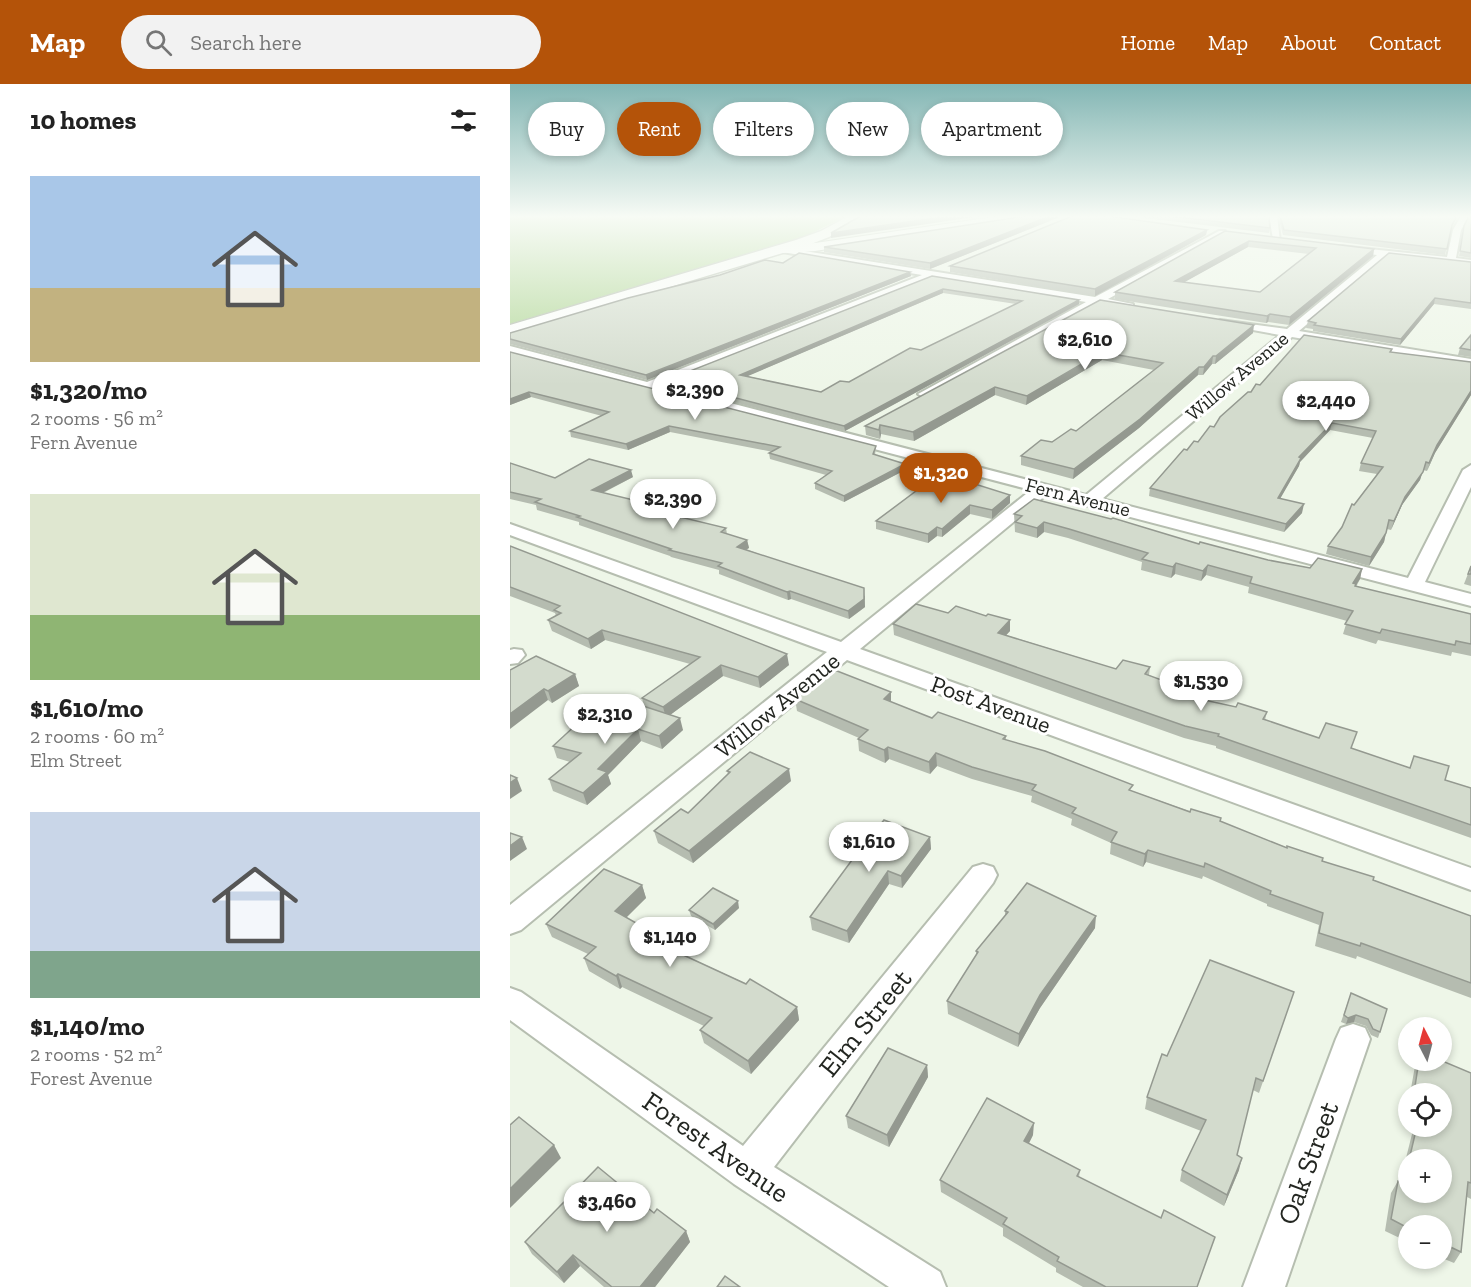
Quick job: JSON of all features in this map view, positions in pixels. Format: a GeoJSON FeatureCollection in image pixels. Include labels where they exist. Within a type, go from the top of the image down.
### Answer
{"type":"FeatureCollection","features":[{"type":"Feature","properties":{"kind":"main road"},"geometry":{"type":"LineString","coordinates":[[510,330],[704,272]]}},
{"type":"Feature","properties":{"kind":"street"},"geometry":{"type":"LineString","coordinates":[[922,272],[1144,309]]}},
{"type":"Feature","properties":{"kind":"street"},"geometry":{"type":"LineString","coordinates":[[648,386],[937,272]]}},
{"type":"Feature","properties":{"kind":"street"},"geometry":{"type":"LineString","coordinates":[[919,398],[1152,272]]}},
{"type":"Feature","properties":{"kind":"street","name":"Willow Avenue"},"geometry":{"type":"LineString","coordinates":[[1090,500],[1362,272]]}},
{"type":"Feature","properties":{"kind":"street"},"geometry":{"type":"LineString","coordinates":[[1214,320],[1471,363]]}},
{"type":"Feature","properties":{"kind":"street","name":"Fern Avenue"},"geometry":{"type":"LineString","coordinates":[[510,350],[648,386],[852,434],[1044,488],[1471,600]]}},
{"type":"Feature","properties":{"kind":"street"},"geometry":{"type":"LineString","coordinates":[[1414,585],[1471,470]]}},
{"type":"Feature","properties":{"kind":"street","name":"Willow Avenue"},"geometry":{"type":"LineString","coordinates":[[510,922],[1044,488]]}},
{"type":"Feature","properties":{"kind":"street","name":"Post Avenue"},"geometry":{"type":"LineString","coordinates":[[510,529],[1471,879]]}},
{"type":"Feature","properties":{"kind":"street","name":"Elm Street"},"geometry":{"type":"LineString","coordinates":[[747,1171],[983,875]]}},
{"type":"Feature","properties":{"kind":"street","name":"Forest Avenue"},"geometry":{"type":"LineString","coordinates":[[510,1002],[747,1171],[925,1287]]}},
{"type":"Feature","properties":{"kind":"street","name":"Oak Street"},"geometry":{"type":"LineString","coordinates":[[1264,1287],[1353,1039]]}},
{"type":"Feature","properties":{"kind":"green space"},"geometry":{"type":"Polygon","coordinates":[[[510,272],[684,272],[510,324],[510,272]]]}},
{"type":"Feature","properties":{"kind":"building"},"geometry":{"type":"Polygon","coordinates":[[[729,272],[910,272],[646,375],[510,339],[510,333],[628,298],[729,272]]]}},
{"type":"Feature","properties":{"kind":"building"},"geometry":{"type":"Polygon","coordinates":[[[989,272],[1127,272],[1095,289],[989,272]]]}},
{"type":"Feature","properties":{"kind":"building"},"geometry":{"type":"Polygon","coordinates":[[[1151,272],[1191,272],[1175,281],[1260,292],[1285,272],[1345,272],[1290,317],[1270,314],[1267,316],[1115,292],[1151,272]]]}},
{"type":"Feature","properties":{"kind":"building"},"geometry":{"type":"Polygon","coordinates":[[[1366,272],[1471,272],[1471,303],[1435,298],[1401,339],[1314,325],[1316,323],[1308,321],[1366,272]]]}},
{"type":"Feature","properties":{"kind":"building"},"geometry":{"type":"Polygon","coordinates":[[[932,276],[1079,300],[844,426],[667,380],[932,276]],[[943,289],[740,375],[821,392],[840,381],[849,382],[910,348],[921,350],[1022,301],[943,289]]]}},
{"type":"Feature","properties":{"kind":"building"},"geometry":{"type":"Polygon","coordinates":[[[1100,300],[1254,325],[1216,356],[1213,356],[1204,367],[1199,367],[1140,419],[1074,469],[1021,456],[1041,440],[1052,442],[1071,429],[1076,431],[1163,363],[1102,352],[1027,396],[995,387],[913,432],[880,425],[879,430],[865,426],[1100,300]]]}},
{"type":"Feature","properties":{"kind":"building"},"geometry":{"type":"Polygon","coordinates":[[[1304,335],[1392,349],[1390,352],[1471,362],[1471,391],[1437,445],[1429,463],[1426,462],[1423,472],[1405,497],[1394,521],[1389,520],[1386,533],[1371,557],[1328,546],[1342,527],[1352,504],[1354,505],[1383,467],[1361,463],[1376,431],[1332,423],[1299,457],[1301,458],[1278,498],[1304,504],[1286,524],[1150,488],[1184,449],[1187,450],[1194,441],[1198,442],[1210,426],[1214,427],[1220,417],[1248,392],[1251,392],[1256,384],[1260,385],[1304,335]]]}},
{"type":"Feature","properties":{"kind":"building"},"geometry":{"type":"Polygon","coordinates":[[[1471,335],[1471,350],[1460,348],[1471,335]]]}},
{"type":"Feature","properties":{"kind":"building"},"geometry":{"type":"Polygon","coordinates":[[[510,352],[876,446],[873,454],[905,464],[844,496],[815,483],[832,471],[769,453],[780,447],[669,426],[626,444],[570,431],[609,412],[529,392],[510,399],[510,352]]]}},
{"type":"Feature","properties":{"kind":"building"},"geometry":{"type":"Polygon","coordinates":[[[589,459],[631,470],[592,490],[683,512],[676,516],[726,528],[721,532],[747,540],[737,547],[864,588],[864,599],[848,611],[790,591],[787,592],[718,566],[722,563],[669,550],[671,549],[535,502],[541,499],[510,492],[510,463],[555,478],[589,459]]]}},
{"type":"Feature","properties":{"kind":"building"},"geometry":{"type":"Polygon","coordinates":[[[940,473],[1010,495],[992,510],[970,505],[942,529],[937,527],[928,534],[876,521],[940,473]]]}},
{"type":"Feature","properties":{"kind":"building"},"geometry":{"type":"Polygon","coordinates":[[[1034,499],[1113,518],[1199,544],[1200,542],[1268,560],[1310,568],[1318,558],[1362,569],[1353,583],[1356,584],[1355,586],[1471,614],[1471,644],[1456,641],[1455,645],[1382,629],[1380,633],[1345,624],[1353,611],[1250,583],[1252,577],[1208,565],[1203,571],[1176,563],[1173,567],[1142,559],[1148,553],[1069,529],[1044,522],[1037,528],[1015,522],[1022,516],[1014,514],[1034,499]]]}},
{"type":"Feature","properties":{"kind":"building"},"geometry":{"type":"Polygon","coordinates":[[[510,546],[787,654],[758,677],[721,665],[663,707],[642,698],[700,657],[602,630],[588,639],[548,620],[561,613],[554,610],[560,606],[510,587],[510,546]]]}},
{"type":"Feature","properties":{"kind":"building"},"geometry":{"type":"Polygon","coordinates":[[[916,604],[948,613],[956,606],[986,616],[988,614],[1010,620],[998,633],[1116,669],[1123,660],[1150,667],[1145,674],[1186,689],[1181,695],[1236,707],[1238,703],[1267,712],[1263,719],[1319,738],[1326,723],[1357,732],[1351,748],[1410,768],[1414,756],[1449,766],[1445,780],[1471,788],[1471,825],[1218,736],[1219,734],[1185,726],[893,624],[916,604]]]}},
{"type":"Feature","properties":{"kind":"building"},"geometry":{"type":"Polygon","coordinates":[[[536,656],[575,674],[548,691],[544,689],[510,714],[510,670],[536,656]]]}},
{"type":"Feature","properties":{"kind":"building"},"geometry":{"type":"Polygon","coordinates":[[[832,669],[891,692],[884,699],[932,718],[938,712],[1006,736],[1003,739],[1045,751],[1133,785],[1129,790],[1190,812],[1191,809],[1221,818],[1220,821],[1287,848],[1287,846],[1323,858],[1322,861],[1374,877],[1373,880],[1471,916],[1471,983],[1361,943],[1360,946],[1319,933],[1323,913],[1270,894],[1271,891],[1205,863],[1204,867],[1148,850],[1145,854],[1111,842],[1117,832],[1072,813],[1076,808],[1032,790],[1036,785],[972,767],[936,753],[929,762],[888,747],[884,750],[858,739],[868,730],[795,699],[832,669]]]}},
{"type":"Feature","properties":{"kind":"building"},"geometry":{"type":"Polygon","coordinates":[[[637,704],[680,718],[659,736],[638,729],[598,769],[607,772],[583,793],[549,779],[581,753],[553,746],[579,722],[607,729],[637,704]]]}},
{"type":"Feature","properties":{"kind":"building"},"geometry":{"type":"Polygon","coordinates":[[[750,752],[789,769],[689,851],[654,831],[681,809],[688,813],[730,772],[727,771],[750,752]]]}},
{"type":"Feature","properties":{"kind":"building"},"geometry":{"type":"Polygon","coordinates":[[[510,775],[517,778],[510,783],[510,775]]]}},
{"type":"Feature","properties":{"kind":"building"},"geometry":{"type":"Polygon","coordinates":[[[884,820],[930,837],[901,876],[888,871],[847,931],[810,917],[852,860],[884,820]]]}},
{"type":"Feature","properties":{"kind":"building"},"geometry":{"type":"Polygon","coordinates":[[[510,833],[522,837],[510,846],[510,833]]]}},
{"type":"Feature","properties":{"kind":"building"},"geometry":{"type":"Polygon","coordinates":[[[604,869],[642,885],[615,911],[659,936],[653,941],[746,984],[750,979],[797,1007],[748,1061],[700,1030],[712,1018],[618,974],[616,976],[584,958],[596,947],[546,924],[604,869]]]}},
{"type":"Feature","properties":{"kind":"building"},"geometry":{"type":"Polygon","coordinates":[[[1027,883],[1096,916],[1040,995],[1019,1034],[947,1001],[978,952],[976,951],[1008,912],[1005,911],[1027,883]]]}},
{"type":"Feature","properties":{"kind":"building"},"geometry":{"type":"Polygon","coordinates":[[[713,888],[738,901],[713,924],[689,910],[713,888]]]}},
{"type":"Feature","properties":{"kind":"building"},"geometry":{"type":"Polygon","coordinates":[[[1210,960],[1294,992],[1263,1081],[1256,1078],[1237,1155],[1242,1158],[1227,1195],[1182,1170],[1206,1120],[1147,1097],[1162,1054],[1167,1056],[1210,960]]]}},
{"type":"Feature","properties":{"kind":"building"},"geometry":{"type":"Polygon","coordinates":[[[1351,993],[1387,1009],[1380,1032],[1373,1029],[1368,1019],[1356,1015],[1348,1018],[1344,1015],[1351,993]]]}},
{"type":"Feature","properties":{"kind":"building"},"geometry":{"type":"Polygon","coordinates":[[[888,1048],[927,1065],[887,1135],[846,1116],[888,1048]]]}},
{"type":"Feature","properties":{"kind":"building"},"geometry":{"type":"Polygon","coordinates":[[[1452,1065],[1471,1073],[1471,1183],[1468,1182],[1461,1252],[1452,1248],[1452,1215],[1398,1215],[1398,1223],[1391,1219],[1398,1181],[1398,1203],[1452,1203],[1452,1149],[1412,1149],[1414,1137],[1452,1137],[1452,1083],[1416,1083],[1417,1071],[1452,1071],[1452,1065]]]}},
{"type":"Feature","properties":{"kind":"building"},"geometry":{"type":"Polygon","coordinates":[[[987,1098],[1034,1123],[1024,1141],[1080,1170],[1077,1176],[1161,1218],[1164,1210],[1215,1237],[1197,1287],[1106,1287],[1057,1261],[1059,1257],[1003,1224],[1007,1218],[940,1180],[987,1098]]]}},
{"type":"Feature","properties":{"kind":"building"},"geometry":{"type":"Polygon","coordinates":[[[519,1117],[554,1145],[510,1189],[510,1125],[519,1117]]]}},
{"type":"Feature","properties":{"kind":"building"},"geometry":{"type":"Polygon","coordinates":[[[598,1167],[654,1213],[657,1209],[686,1231],[640,1287],[612,1287],[573,1255],[557,1272],[525,1242],[598,1167]]]}},
{"type":"Feature","properties":{"kind":"building"},"geometry":{"type":"Polygon","coordinates":[[[725,1276],[740,1287],[717,1287],[725,1276]]]}}]}
